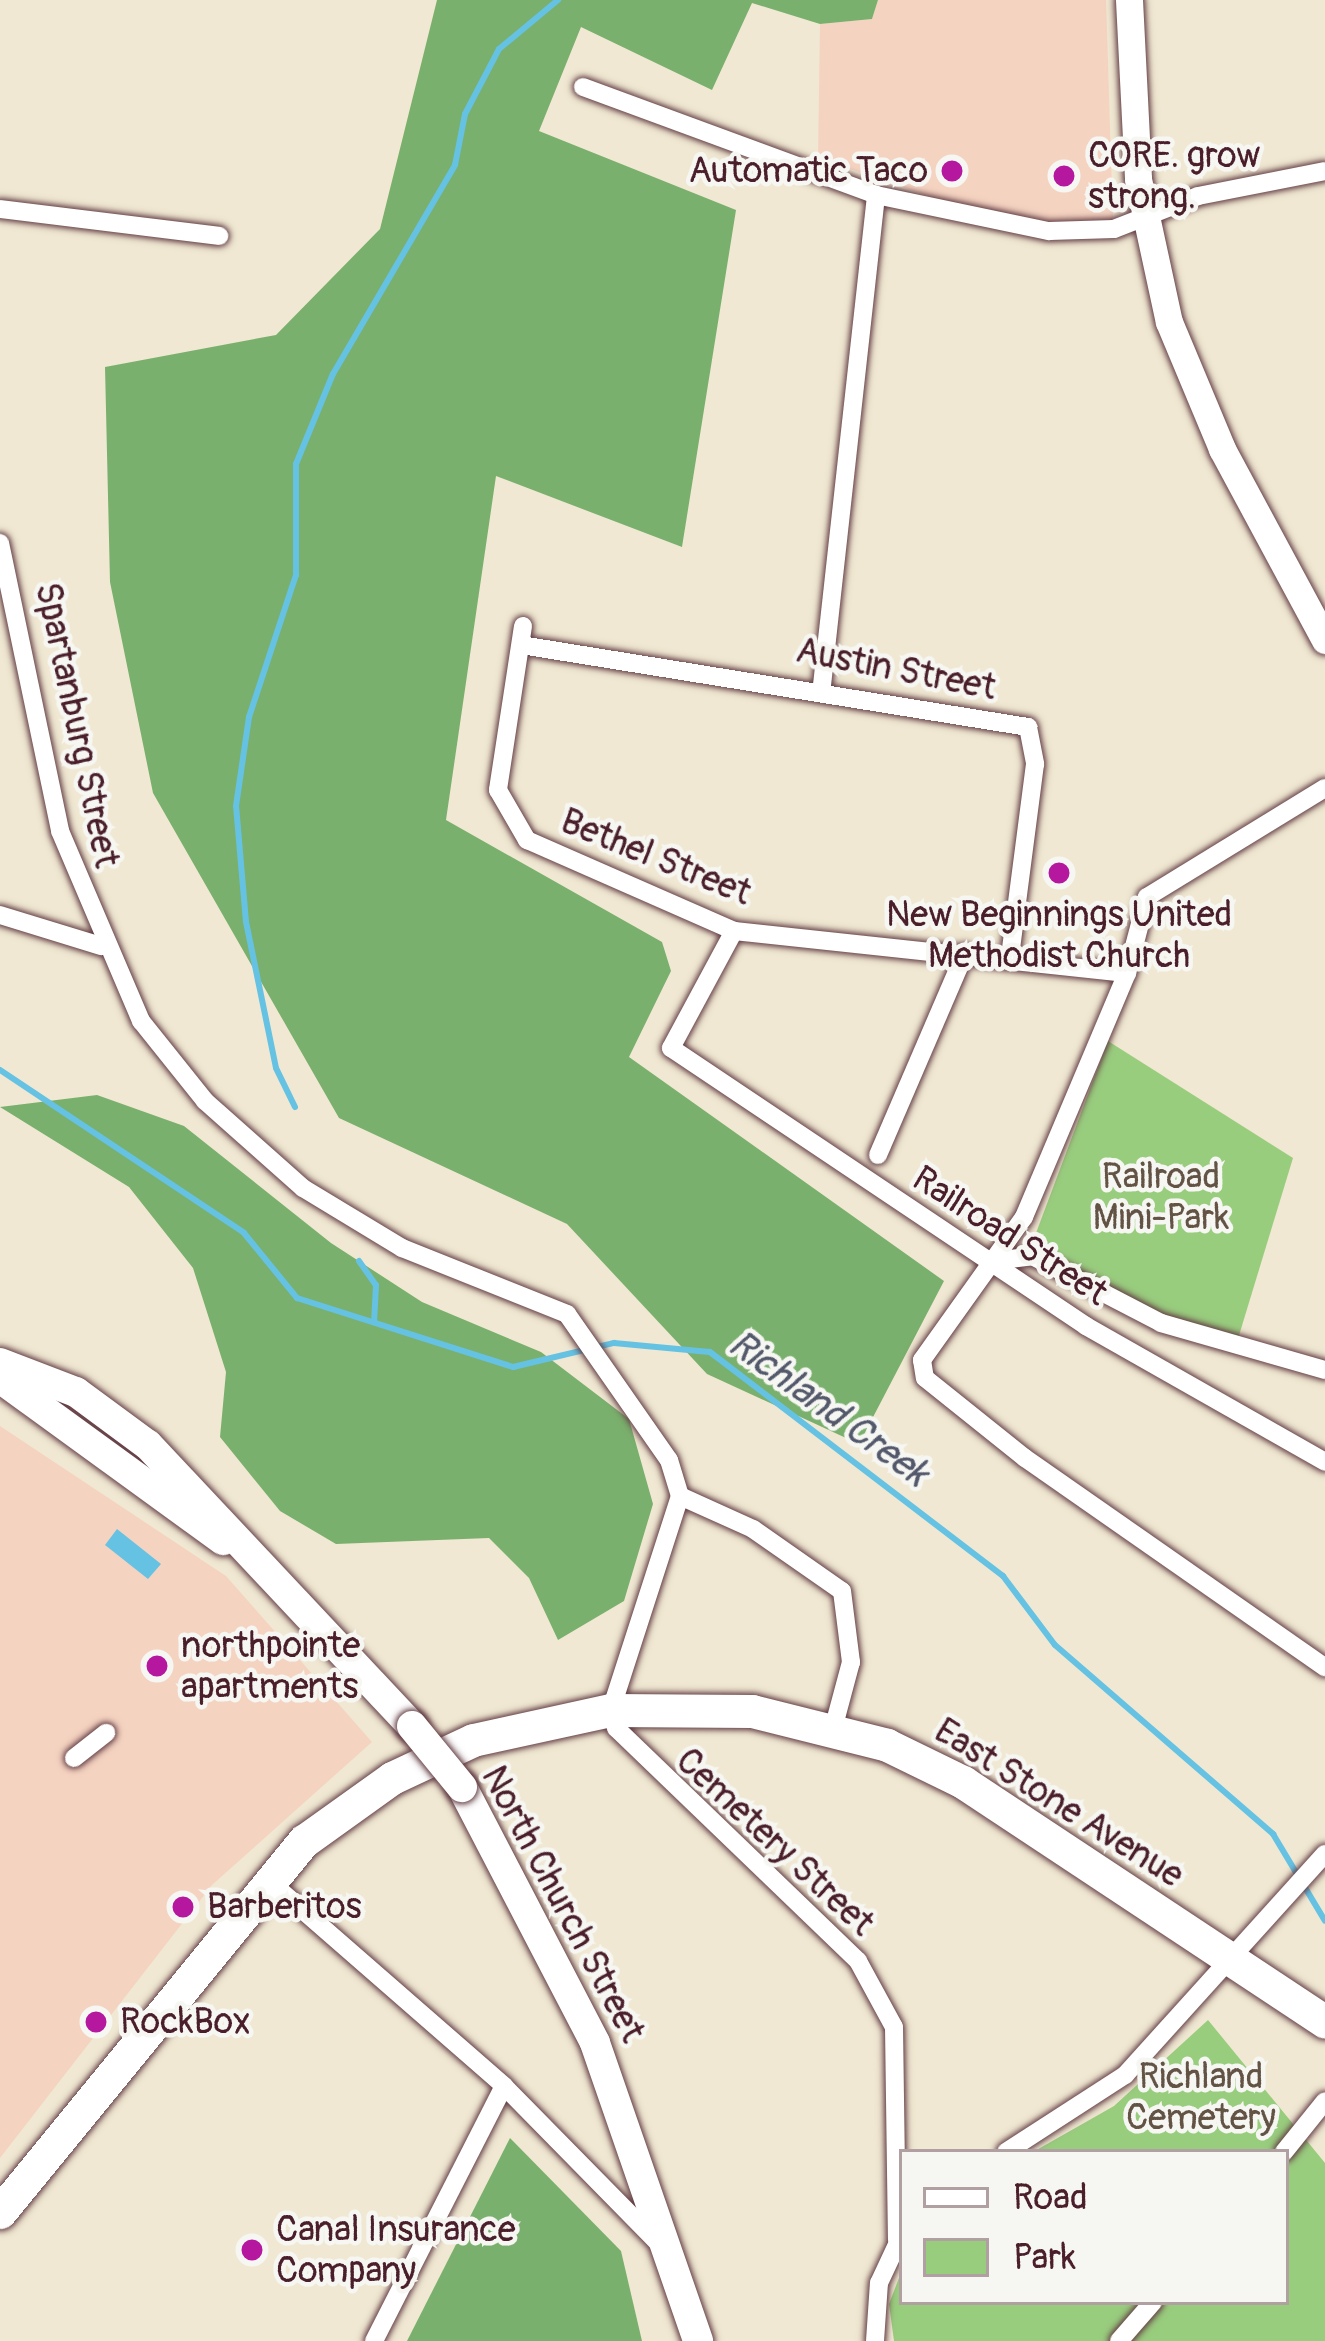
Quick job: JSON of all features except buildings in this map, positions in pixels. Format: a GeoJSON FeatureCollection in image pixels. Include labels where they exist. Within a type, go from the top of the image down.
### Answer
{"type":"FeatureCollection","features":[{"type":"Feature","properties":{"kind":"highway","name":"East Stone Avenue"},"geometry":{"type":"LineString","coordinates":[[0,2212],[265,1878],[392,1778],[472,1740],[611,1710],[710,1706],[833,1729],[963,1782],[1325,2022]]}},
{"type":"Feature","properties":{"kind":"highway"},"geometry":{"type":"LineString","coordinates":[[0,2185],[34,2168]]}},
{"type":"Feature","properties":{"kind":"main road"},"geometry":{"type":"LineString","coordinates":[[1129,0],[1144,216],[1198,395],[1325,640]]}},
{"type":"Feature","properties":{"kind":"main road","name":"North Church Street"},"geometry":{"type":"LineString","coordinates":[[0,1363],[76,1392],[195,1495],[412,1726],[462,1787],[595,2043],[698,2341]]}},
{"type":"Feature","properties":{"kind":"main road","name":"North Church Street"},"geometry":{"type":"LineString","coordinates":[[0,1378],[53,1424],[260,1560]]}},
{"type":"Feature","properties":{"kind":"main road"},"geometry":{"type":"LineString","coordinates":[[53,1424],[66,1411],[83,1418],[195,1495]]}},
{"type":"Feature","properties":{"kind":"street"},"geometry":{"type":"LineString","coordinates":[[583,87],[876,195],[1049,231],[1144,216],[1325,171]]}},
{"type":"Feature","properties":{"kind":"street"},"geometry":{"type":"LineString","coordinates":[[822,686],[876,195]]}},
{"type":"Feature","properties":{"kind":"street"},"geometry":{"type":"LineString","coordinates":[[0,209],[218,236]]}},
{"type":"Feature","properties":{"kind":"street","name":"Spartanburg Street"},"geometry":{"type":"LineString","coordinates":[[0,542],[60,830],[101,946],[170,1060],[268,1162],[369,1230],[548,1305],[588,1333],[617,1373],[680,1496]]}},
{"type":"Feature","properties":{"kind":"street","name":"Austin Street"},"geometry":{"type":"LineString","coordinates":[[522,636],[822,686],[867,704],[1028,727],[1035,764],[1010,957]]}},
{"type":"Feature","properties":{"kind":"street","name":"Bethel Street"},"geometry":{"type":"LineString","coordinates":[[522,636],[499,774],[507,819],[560,857],[734,931],[1010,957],[1127,974]]}},
{"type":"Feature","properties":{"kind":"street"},"geometry":{"type":"LineString","coordinates":[[1325,788],[1147,897],[1127,974],[1024,1217],[922,1360],[925,1378],[1325,1667]]}},
{"type":"Feature","properties":{"kind":"street"},"geometry":{"type":"LineString","coordinates":[[0,915],[101,946]]}},
{"type":"Feature","properties":{"kind":"street","name":"Railroad Street"},"geometry":{"type":"LineString","coordinates":[[734,931],[671,1048],[994,1261],[1325,1462]]}},
{"type":"Feature","properties":{"kind":"street"},"geometry":{"type":"LineString","coordinates":[[878,1155],[965,953]]}},
{"type":"Feature","properties":{"kind":"street"},"geometry":{"type":"LineString","coordinates":[[994,1261],[1032,1256],[1161,1323],[1325,1370]]}},
{"type":"Feature","properties":{"kind":"street"},"geometry":{"type":"LineString","coordinates":[[611,1710],[680,1496],[753,1529],[842,1591],[851,1662],[833,1729]]}},
{"type":"Feature","properties":{"kind":"street","name":"Cemetery Street"},"geometry":{"type":"LineString","coordinates":[[611,1710],[638,1760],[858,1961],[894,2027],[899,2237],[875,2341]]}},
{"type":"Feature","properties":{"kind":"street"},"geometry":{"type":"LineString","coordinates":[[74,1759],[106,1733]]}},
{"type":"Feature","properties":{"kind":"street"},"geometry":{"type":"LineString","coordinates":[[1011,2149],[1125,2075],[1320,1861]]}},
{"type":"Feature","properties":{"kind":"street"},"geometry":{"type":"LineString","coordinates":[[265,1878],[504,2086],[671,2256]]}},
{"type":"Feature","properties":{"kind":"street"},"geometry":{"type":"LineString","coordinates":[[374,2341],[504,2086]]}},
{"type":"Feature","properties":{"kind":"street"},"geometry":{"type":"LineString","coordinates":[[1287,2149],[1325,2101]]}},
{"type":"Feature","properties":{"kind":"street"},"geometry":{"type":"LineString","coordinates":[[1310,2122],[1325,2138]]}},
{"type":"Feature","properties":{"kind":"street"},"geometry":{"type":"LineString","coordinates":[[1120,2341],[1151,2305]]}},
{"type":"Feature","properties":{"kind":"shaded area"},"geometry":{"type":"Polygon","coordinates":[[[878,0],[1106,0],[1113,222],[1005,222],[818,158],[820,24],[872,19],[878,0]]]}},
{"type":"Feature","properties":{"kind":"shaded area"},"geometry":{"type":"Polygon","coordinates":[[[0,1426],[226,1576],[372,1742],[212,1885],[0,2158],[0,1426]]]}},
{"type":"Feature","properties":{"kind":"green space"},"geometry":{"type":"Polygon","coordinates":[[[437,0],[878,0],[872,19],[820,24],[752,3],[712,90],[581,27],[539,131],[736,210],[682,547],[496,476],[446,820],[662,942],[671,971],[629,1057],[944,1281],[859,1444],[707,1374],[567,1224],[339,1118],[153,793],[110,582],[105,367],[276,335],[380,229],[437,0]]]}},
{"type":"Feature","properties":{"kind":"green space","name":"Railroad Mini-Park"},"geometry":{"type":"Polygon","coordinates":[[[1108,1041],[1293,1158],[1237,1342],[1138,1306],[1033,1241],[1108,1041]]]}},
{"type":"Feature","properties":{"kind":"green space"},"geometry":{"type":"Polygon","coordinates":[[[97,1095],[184,1126],[331,1243],[422,1302],[541,1352],[629,1419],[653,1504],[624,1601],[558,1640],[529,1578],[489,1538],[336,1544],[280,1511],[220,1437],[226,1372],[193,1268],[129,1187],[0,1107],[97,1095]]]}},
{"type":"Feature","properties":{"kind":"green space","name":"Richland Cemetery"},"geometry":{"type":"Polygon","coordinates":[[[1208,2020],[1325,2163],[1325,2341],[894,2341],[889,2304],[899,2278],[899,2305],[1289,2305],[1289,2149],[1038,2149],[1114,2106],[1208,2020]]]}},
{"type":"Feature","properties":{"kind":"green space"},"geometry":{"type":"Polygon","coordinates":[[[510,2138],[621,2251],[642,2341],[407,2341],[510,2138]]]}},
{"type":"Feature","properties":{"kind":"water"},"geometry":{"type":"Polygon","coordinates":[[[117,1529],[161,1564],[148,1579],[105,1545],[117,1529]]]}},
{"type":"Feature","properties":{"kind":"waterway"},"geometry":{"type":"LineString","coordinates":[[295,1107],[276,1068],[246,922],[236,806],[249,717],[296,575],[296,464],[333,374],[455,165],[465,114],[499,49],[558,0]]}},
{"type":"Feature","properties":{"kind":"waterway","name":"Richland Creek"},"geometry":{"type":"LineString","coordinates":[[0,1070],[244,1233],[297,1298],[513,1367],[614,1343],[710,1352],[1003,1576],[1055,1645],[1273,1834],[1325,1921]]}},
{"type":"Feature","properties":{"kind":"waterway"},"geometry":{"type":"LineString","coordinates":[[359,1261],[376,1285],[374,1322]]}},
{"type":"Feature","properties":{"kind":"place","name":"Automatic Taco"},"geometry":{"type":"Point","coordinates":[952,171]}},
{"type":"Feature","properties":{"kind":"place","name":"CORE. grow strong."},"geometry":{"type":"Point","coordinates":[1064,176]}},
{"type":"Feature","properties":{"kind":"place","name":"New Beginnings United Methodist Church"},"geometry":{"type":"Point","coordinates":[1059,873]}},
{"type":"Feature","properties":{"kind":"place","name":"northpointe apartments"},"geometry":{"type":"Point","coordinates":[157,1666]}},
{"type":"Feature","properties":{"kind":"place","name":"Barberitos"},"geometry":{"type":"Point","coordinates":[183,1907]}},
{"type":"Feature","properties":{"kind":"place","name":"RockBox"},"geometry":{"type":"Point","coordinates":[96,2022]}},
{"type":"Feature","properties":{"kind":"place","name":"Canal Insurance Company"},"geometry":{"type":"Point","coordinates":[252,2250]}}]}
